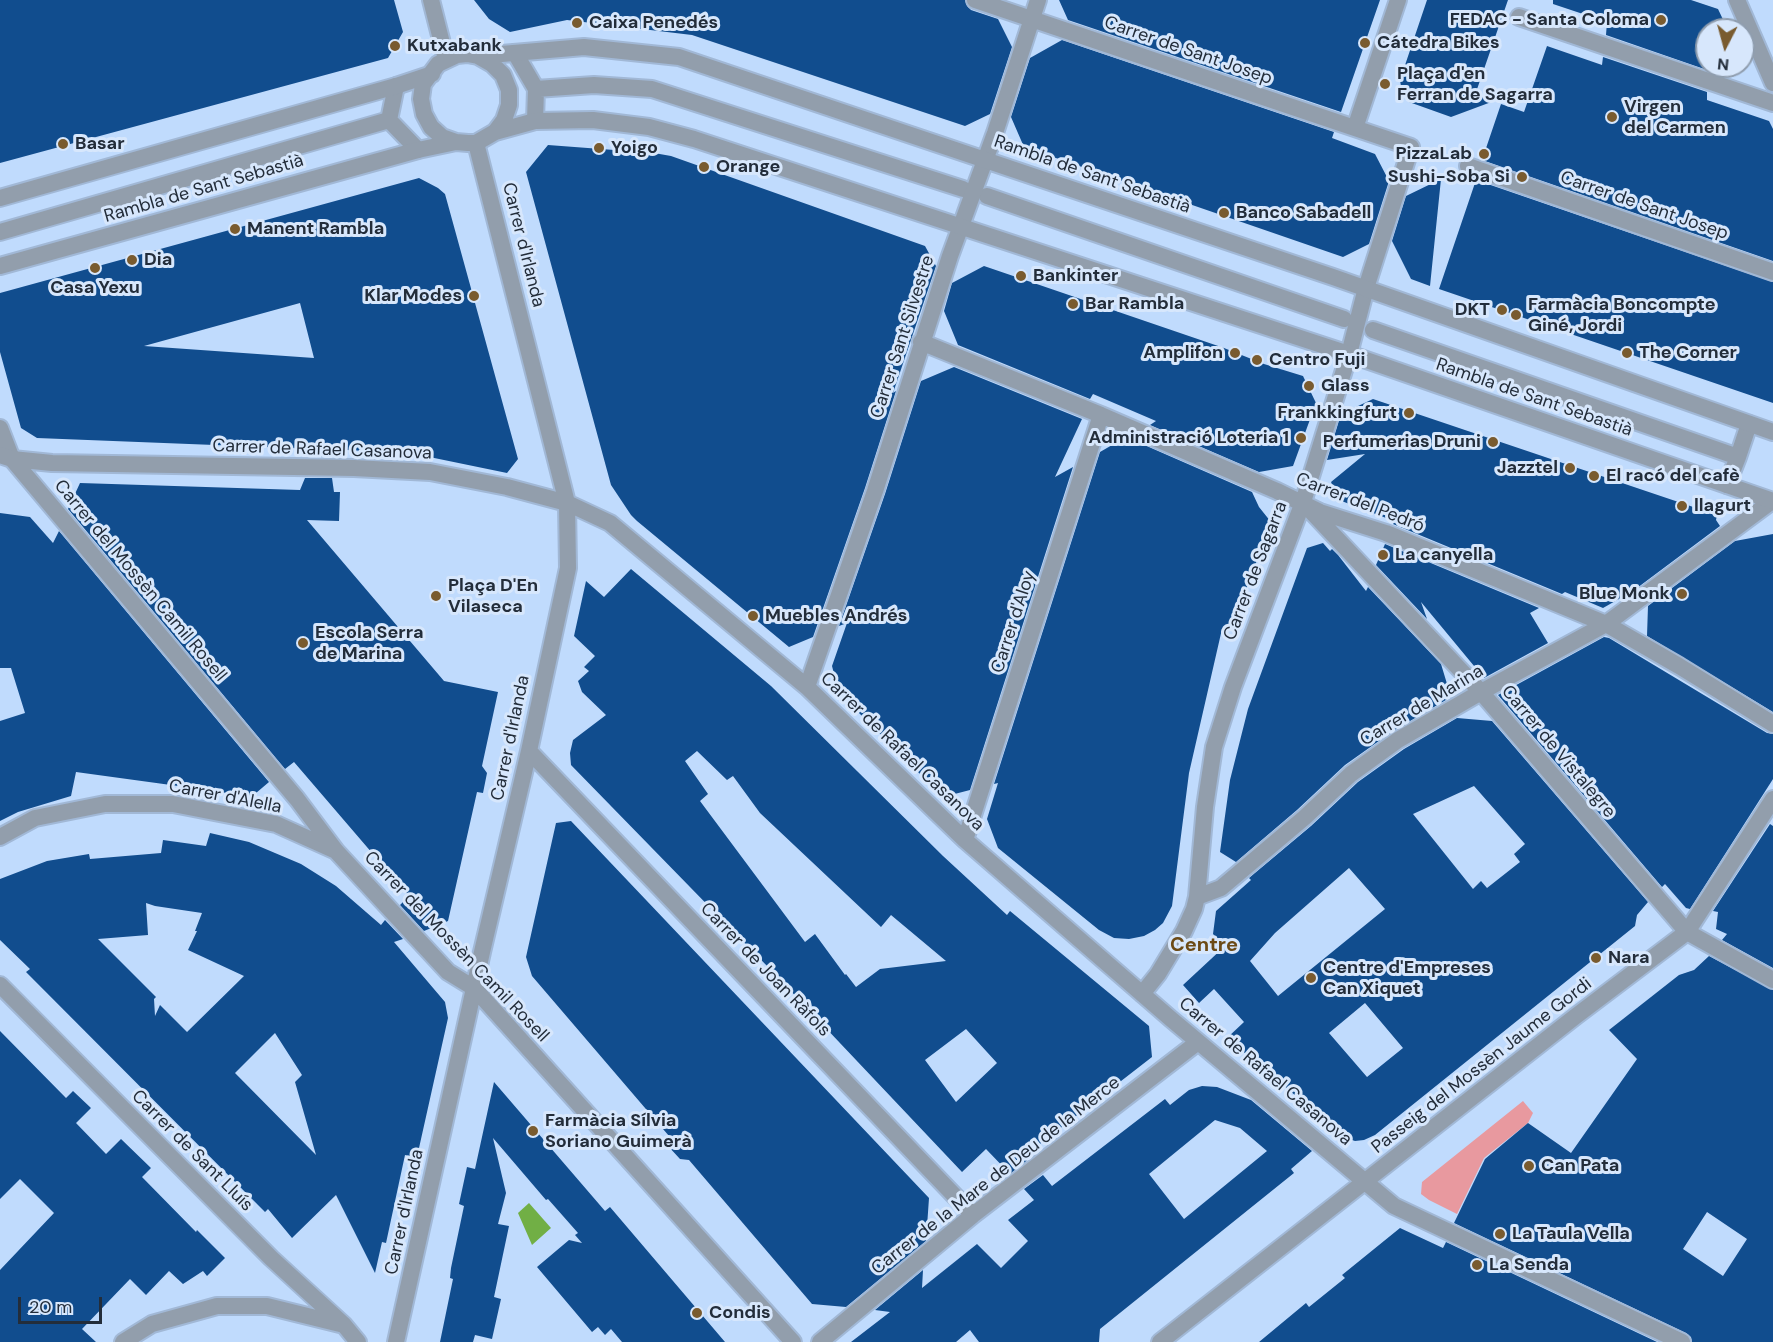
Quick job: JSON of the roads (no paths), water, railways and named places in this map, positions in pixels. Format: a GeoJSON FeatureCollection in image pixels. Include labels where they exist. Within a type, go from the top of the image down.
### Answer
{"type":"FeatureCollection","features":[{"type":"Feature","properties":{"kind":"street"},"geometry":{"type":"LineString","coordinates":[[432,0],[446,59]]}},
{"type":"Feature","properties":{"kind":"street","name":"Carrer de Sant Josep"},"geometry":{"type":"LineString","coordinates":[[975,0],[1355,128]]}},
{"type":"Feature","properties":{"kind":"street","name":"Carrer Sant Silvestre"},"geometry":{"type":"LineString","coordinates":[[807,687],[875,491],[921,342],[986,159],[1038,0]]}},
{"type":"Feature","properties":{"kind":"street"},"geometry":{"type":"LineString","coordinates":[[1355,128],[1398,0]]}},
{"type":"Feature","properties":{"kind":"street"},"geometry":{"type":"LineString","coordinates":[[1737,0],[1773,83]]}},
{"type":"Feature","properties":{"kind":"street"},"geometry":{"type":"LineString","coordinates":[[1519,17],[1773,103]]}},
{"type":"Feature","properties":{"kind":"street","name":"Rambla de Sant Sebastià"},"geometry":{"type":"LineString","coordinates":[[478,56],[584,47],[679,57],[1366,288],[1773,432]]}},
{"type":"Feature","properties":{"kind":"street"},"geometry":{"type":"LineString","coordinates":[[515,53],[536,89],[535,121]]}},
{"type":"Feature","properties":{"kind":"street"},"geometry":{"type":"LineString","coordinates":[[457,55],[478,56],[492,63],[503,75],[509,90],[509,105],[504,120],[495,132],[476,143],[456,142],[442,137],[431,127],[424,114],[421,99],[423,84],[438,64],[446,59],[457,55]]}},
{"type":"Feature","properties":{"kind":"street"},"geometry":{"type":"LineString","coordinates":[[0,198],[432,74]]}},
{"type":"Feature","properties":{"kind":"street"},"geometry":{"type":"LineString","coordinates":[[536,89],[594,85],[652,89],[963,189]]}},
{"type":"Feature","properties":{"kind":"street"},"geometry":{"type":"LineString","coordinates":[[396,86],[388,120],[418,150]]}},
{"type":"Feature","properties":{"kind":"street","name":"Rambla de Sant Sebastià"},"geometry":{"type":"LineString","coordinates":[[0,232],[388,120]]}},
{"type":"Feature","properties":{"kind":"street","name":"Rambla de Sant Sebastià"},"geometry":{"type":"LineString","coordinates":[[495,132],[535,121],[593,120],[649,127],[694,139],[1349,354],[1773,501]]}},
{"type":"Feature","properties":{"kind":"street","name":"Carrer de Sagarra"},"geometry":{"type":"LineString","coordinates":[[1197,897],[1205,807],[1214,747],[1233,687],[1303,502],[1349,354],[1366,288],[1411,147],[1355,128]]}},
{"type":"Feature","properties":{"kind":"street","name":"Rambla de Sant Sebastià"},"geometry":{"type":"LineString","coordinates":[[0,266],[418,150],[456,142]]}},
{"type":"Feature","properties":{"kind":"street","name":"Carrer d'Irlanda"},"geometry":{"type":"LineString","coordinates":[[396,1342],[568,567],[567,503],[476,143]]}},
{"type":"Feature","properties":{"kind":"street","name":"Carrer de Sant Josep"},"geometry":{"type":"LineString","coordinates":[[1468,166],[1773,272]]}},
{"type":"Feature","properties":{"kind":"street"},"geometry":{"type":"LineString","coordinates":[[987,196],[1344,319]]}},
{"type":"Feature","properties":{"kind":"street","name":"Rambla de Sant Sebastià"},"geometry":{"type":"LineString","coordinates":[[1373,330],[1737,457]]}},
{"type":"Feature","properties":{"kind":"street","name":"Carrer del Pedró"},"geometry":{"type":"LineString","coordinates":[[921,342],[1303,502],[1320,512],[1386,533],[1606,624],[1773,724]]}},
{"type":"Feature","properties":{"kind":"street","name":"Carrer d'Aloy"},"geometry":{"type":"LineString","coordinates":[[964,840],[1101,416]]}},
{"type":"Feature","properties":{"kind":"street"},"geometry":{"type":"LineString","coordinates":[[1727,486],[1749,424]]}},
{"type":"Feature","properties":{"kind":"street","name":"Carrer del Mossèn Camil Rosell"},"geometry":{"type":"LineString","coordinates":[[0,428],[4,461],[297,799],[336,851],[448,972],[474,988],[793,1342]]}},
{"type":"Feature","properties":{"kind":"street","name":"Carrer de Rafael Casanova"},"geometry":{"type":"LineString","coordinates":[[4,461],[354,468],[430,472],[567,503],[610,523],[807,687],[964,840],[1198,1042],[1367,1181],[1394,1206],[1682,1342]]}},
{"type":"Feature","properties":{"kind":"street","name":"Carrer de Marina"},"geometry":{"type":"LineString","coordinates":[[1197,897],[1221,888],[1361,767],[1398,740],[1606,624],[1773,501]]}},
{"type":"Feature","properties":{"kind":"street","name":"Carrer de Vistalegre"},"geometry":{"type":"LineString","coordinates":[[1303,502],[1481,692],[1687,932],[1773,980]]}},
{"type":"Feature","properties":{"kind":"street","name":"Carrer de Joan Ràfols"},"geometry":{"type":"LineString","coordinates":[[529,751],[973,1215]]}},
{"type":"Feature","properties":{"kind":"street"},"geometry":{"type":"LineString","coordinates":[[1687,932],[1773,799]]}},
{"type":"Feature","properties":{"kind":"street","name":"Carrer d'Alella"},"geometry":{"type":"LineString","coordinates":[[0,837],[35,818],[81,808],[105,804],[173,804],[276,824],[336,851]]}},
{"type":"Feature","properties":{"kind":"street"},"geometry":{"type":"LineString","coordinates":[[1142,994],[1158,974],[1184,931],[1197,897]]}},
{"type":"Feature","properties":{"kind":"street","name":"Passeig del Mossèn Jaume Gordi"},"geometry":{"type":"LineString","coordinates":[[1160,1342],[1575,1016],[1687,932]]}},
{"type":"Feature","properties":{"kind":"street","name":"Carrer de Sant Lluís"},"geometry":{"type":"LineString","coordinates":[[0,985],[271,1258],[344,1325],[358,1342]]}},
{"type":"Feature","properties":{"kind":"street","name":"Carrer de la Mare de Deu de la Merce"},"geometry":{"type":"LineString","coordinates":[[820,1342],[973,1215],[1198,1042]]}},
{"type":"Feature","properties":{"kind":"street"},"geometry":{"type":"LineString","coordinates":[[123,1342],[152,1324],[217,1306],[267,1306],[344,1325]]}},
{"type":"Feature","properties":{"kind":"place","name":"FEDAC - Santa Coloma"},"geometry":{"type":"Point","coordinates":[1661,20]}},
{"type":"Feature","properties":{"kind":"place","name":"Caixa Penedés"},"geometry":{"type":"Point","coordinates":[577,23]}},
{"type":"Feature","properties":{"kind":"place","name":"Cátedra Bikes"},"geometry":{"type":"Point","coordinates":[1365,43]}},
{"type":"Feature","properties":{"kind":"place","name":"Kutxabank"},"geometry":{"type":"Point","coordinates":[395,46]}},
{"type":"Feature","properties":{"kind":"place","name":"Plaça d'en Ferran de Sagarra"},"geometry":{"type":"Point","coordinates":[1385,84]}},
{"type":"Feature","properties":{"kind":"place","name":"Virgen del Carmen"},"geometry":{"type":"Point","coordinates":[1612,117]}},
{"type":"Feature","properties":{"kind":"place","name":"Basar"},"geometry":{"type":"Point","coordinates":[63,144]}},
{"type":"Feature","properties":{"kind":"place","name":"Yoigo"},"geometry":{"type":"Point","coordinates":[599,148]}},
{"type":"Feature","properties":{"kind":"place","name":"PizzaLab"},"geometry":{"type":"Point","coordinates":[1484,154]}},
{"type":"Feature","properties":{"kind":"place","name":"Orange"},"geometry":{"type":"Point","coordinates":[704,167]}},
{"type":"Feature","properties":{"kind":"place","name":"Sushi-Soba Si"},"geometry":{"type":"Point","coordinates":[1522,177]}},
{"type":"Feature","properties":{"kind":"place","name":"Banco Sabadell"},"geometry":{"type":"Point","coordinates":[1224,213]}},
{"type":"Feature","properties":{"kind":"place","name":"Manent Rambla"},"geometry":{"type":"Point","coordinates":[235,229]}},
{"type":"Feature","properties":{"kind":"place","name":"Dia"},"geometry":{"type":"Point","coordinates":[132,260]}},
{"type":"Feature","properties":{"kind":"place","name":"Casa Yexu"},"geometry":{"type":"Point","coordinates":[95,268]}},
{"type":"Feature","properties":{"kind":"place","name":"Bankinter"},"geometry":{"type":"Point","coordinates":[1021,276]}},
{"type":"Feature","properties":{"kind":"place","name":"Klar Modes"},"geometry":{"type":"Point","coordinates":[474,296]}},
{"type":"Feature","properties":{"kind":"place","name":"Bar Rambla"},"geometry":{"type":"Point","coordinates":[1073,304]}},
{"type":"Feature","properties":{"kind":"place","name":"DKT"},"geometry":{"type":"Point","coordinates":[1502,310]}},
{"type":"Feature","properties":{"kind":"place","name":"Farmàcia Boncompte Giné, Jordi"},"geometry":{"type":"Point","coordinates":[1516,315]}},
{"type":"Feature","properties":{"kind":"place","name":"Amplifon"},"geometry":{"type":"Point","coordinates":[1235,353]}},
{"type":"Feature","properties":{"kind":"place","name":"The Corner"},"geometry":{"type":"Point","coordinates":[1627,353]}},
{"type":"Feature","properties":{"kind":"place","name":"Centro Fuji"},"geometry":{"type":"Point","coordinates":[1257,360]}},
{"type":"Feature","properties":{"kind":"place","name":"Glass"},"geometry":{"type":"Point","coordinates":[1309,386]}},
{"type":"Feature","properties":{"kind":"place","name":"Frankkingfurt"},"geometry":{"type":"Point","coordinates":[1409,413]}},
{"type":"Feature","properties":{"kind":"place","name":"Administració Loteria 1"},"geometry":{"type":"Point","coordinates":[1301,438]}},
{"type":"Feature","properties":{"kind":"place","name":"Perfumerias Druni"},"geometry":{"type":"Point","coordinates":[1493,442]}},
{"type":"Feature","properties":{"kind":"place","name":"Jazztel"},"geometry":{"type":"Point","coordinates":[1570,468]}},
{"type":"Feature","properties":{"kind":"place","name":"El racó del cafè"},"geometry":{"type":"Point","coordinates":[1594,476]}},
{"type":"Feature","properties":{"kind":"place","name":"llagurt"},"geometry":{"type":"Point","coordinates":[1682,506]}},
{"type":"Feature","properties":{"kind":"place","name":"La canyella"},"geometry":{"type":"Point","coordinates":[1383,555]}},
{"type":"Feature","properties":{"kind":"place","name":"Blue Monk"},"geometry":{"type":"Point","coordinates":[1682,594]}},
{"type":"Feature","properties":{"kind":"place","name":"Plaça D'En Vilaseca"},"geometry":{"type":"Point","coordinates":[436,596]}},
{"type":"Feature","properties":{"kind":"place","name":"Muebles Andrés"},"geometry":{"type":"Point","coordinates":[753,616]}},
{"type":"Feature","properties":{"kind":"place","name":"Escola Serra de Marina"},"geometry":{"type":"Point","coordinates":[303,643]}},
{"type":"Feature","properties":{"kind":"place","name":"Nara"},"geometry":{"type":"Point","coordinates":[1596,958]}},
{"type":"Feature","properties":{"kind":"place","name":"Centre d'Empreses Can Xiquet"},"geometry":{"type":"Point","coordinates":[1311,978]}},
{"type":"Feature","properties":{"kind":"place","name":"Farmàcia Sílvia Soriano Guimerà"},"geometry":{"type":"Point","coordinates":[533,1131]}},
{"type":"Feature","properties":{"kind":"place","name":"Can Pata"},"geometry":{"type":"Point","coordinates":[1529,1166]}},
{"type":"Feature","properties":{"kind":"place","name":"La Taula Vella"},"geometry":{"type":"Point","coordinates":[1500,1234]}},
{"type":"Feature","properties":{"kind":"place","name":"La Senda"},"geometry":{"type":"Point","coordinates":[1477,1265]}},
{"type":"Feature","properties":{"kind":"place","name":"Condis"},"geometry":{"type":"Point","coordinates":[697,1313]}},
{"type":"Feature","properties":{"kind":"district","name":"Centre"},"geometry":{"type":"Point","coordinates":[1204,946]}}]}
